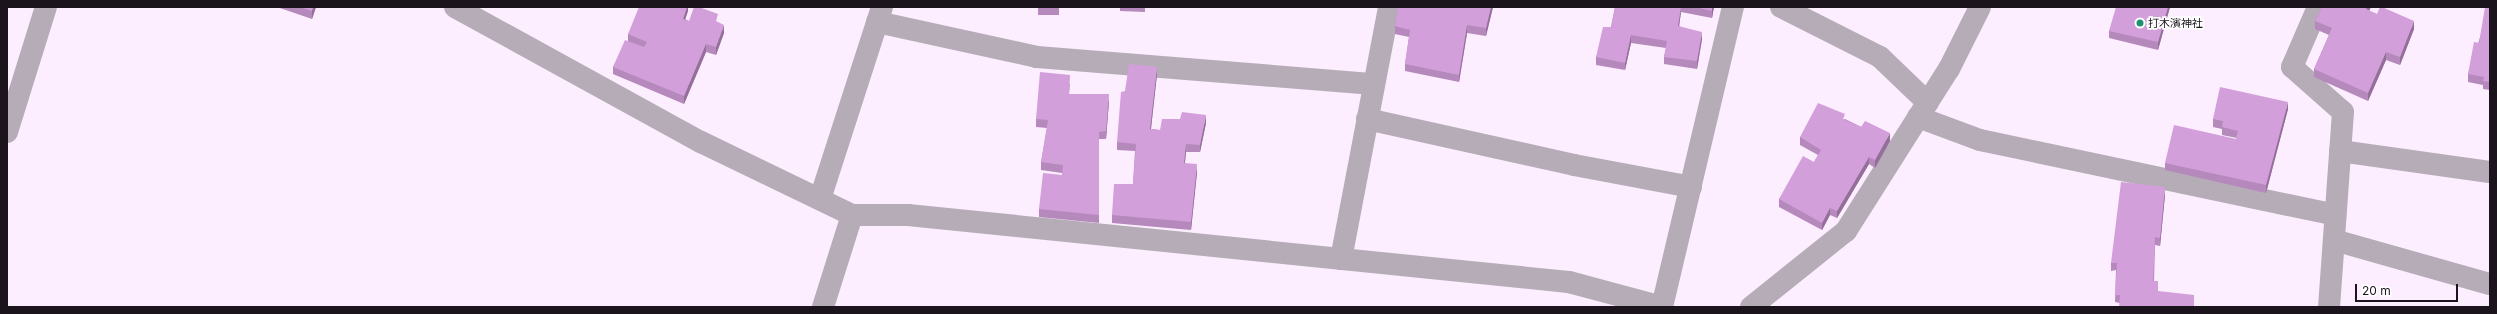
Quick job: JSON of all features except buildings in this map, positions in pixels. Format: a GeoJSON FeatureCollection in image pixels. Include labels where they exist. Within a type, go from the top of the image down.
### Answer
{"type":"FeatureCollection","features":[{"type":"Feature","properties":{"kind":"street"},"geometry":{"type":"LineString","coordinates":[[7,132],[46,7]]}},
{"type":"Feature","properties":{"kind":"street"},"geometry":{"type":"LineString","coordinates":[[1341,259],[1389,7]]}},
{"type":"Feature","properties":{"kind":"street"},"geometry":{"type":"LineString","coordinates":[[468,10],[700,142],[852,214],[908,215],[1569,282],[1662,307],[1733,7]]}},
{"type":"Feature","properties":{"kind":"street"},"geometry":{"type":"LineString","coordinates":[[1781,7],[1880,58],[1923,110],[1980,140],[2335,215]]}},
{"type":"Feature","properties":{"kind":"street"},"geometry":{"type":"LineString","coordinates":[[1751,307],[1846,231],[1923,110],[1980,7]]}},
{"type":"Feature","properties":{"kind":"street"},"geometry":{"type":"LineString","coordinates":[[2318,7],[2292,68],[2343,112],[2329,307]]}},
{"type":"Feature","properties":{"kind":"street"},"geometry":{"type":"LineString","coordinates":[[820,199],[880,15],[1037,57],[1374,84]]}},
{"type":"Feature","properties":{"kind":"street"},"geometry":{"type":"LineString","coordinates":[[1368,119],[1691,187]]}},
{"type":"Feature","properties":{"kind":"street"},"geometry":{"type":"LineString","coordinates":[[2340,151],[2490,172]]}},
{"type":"Feature","properties":{"kind":"street"},"geometry":{"type":"LineString","coordinates":[[823,307],[852,214]]}},
{"type":"Feature","properties":{"kind":"street"},"geometry":{"type":"LineString","coordinates":[[2334,240],[2490,284]]}},
{"type":"Feature","properties":{"kind":"place","name":"打木濱神社"},"geometry":{"type":"Point","coordinates":[2140,23]}}]}
